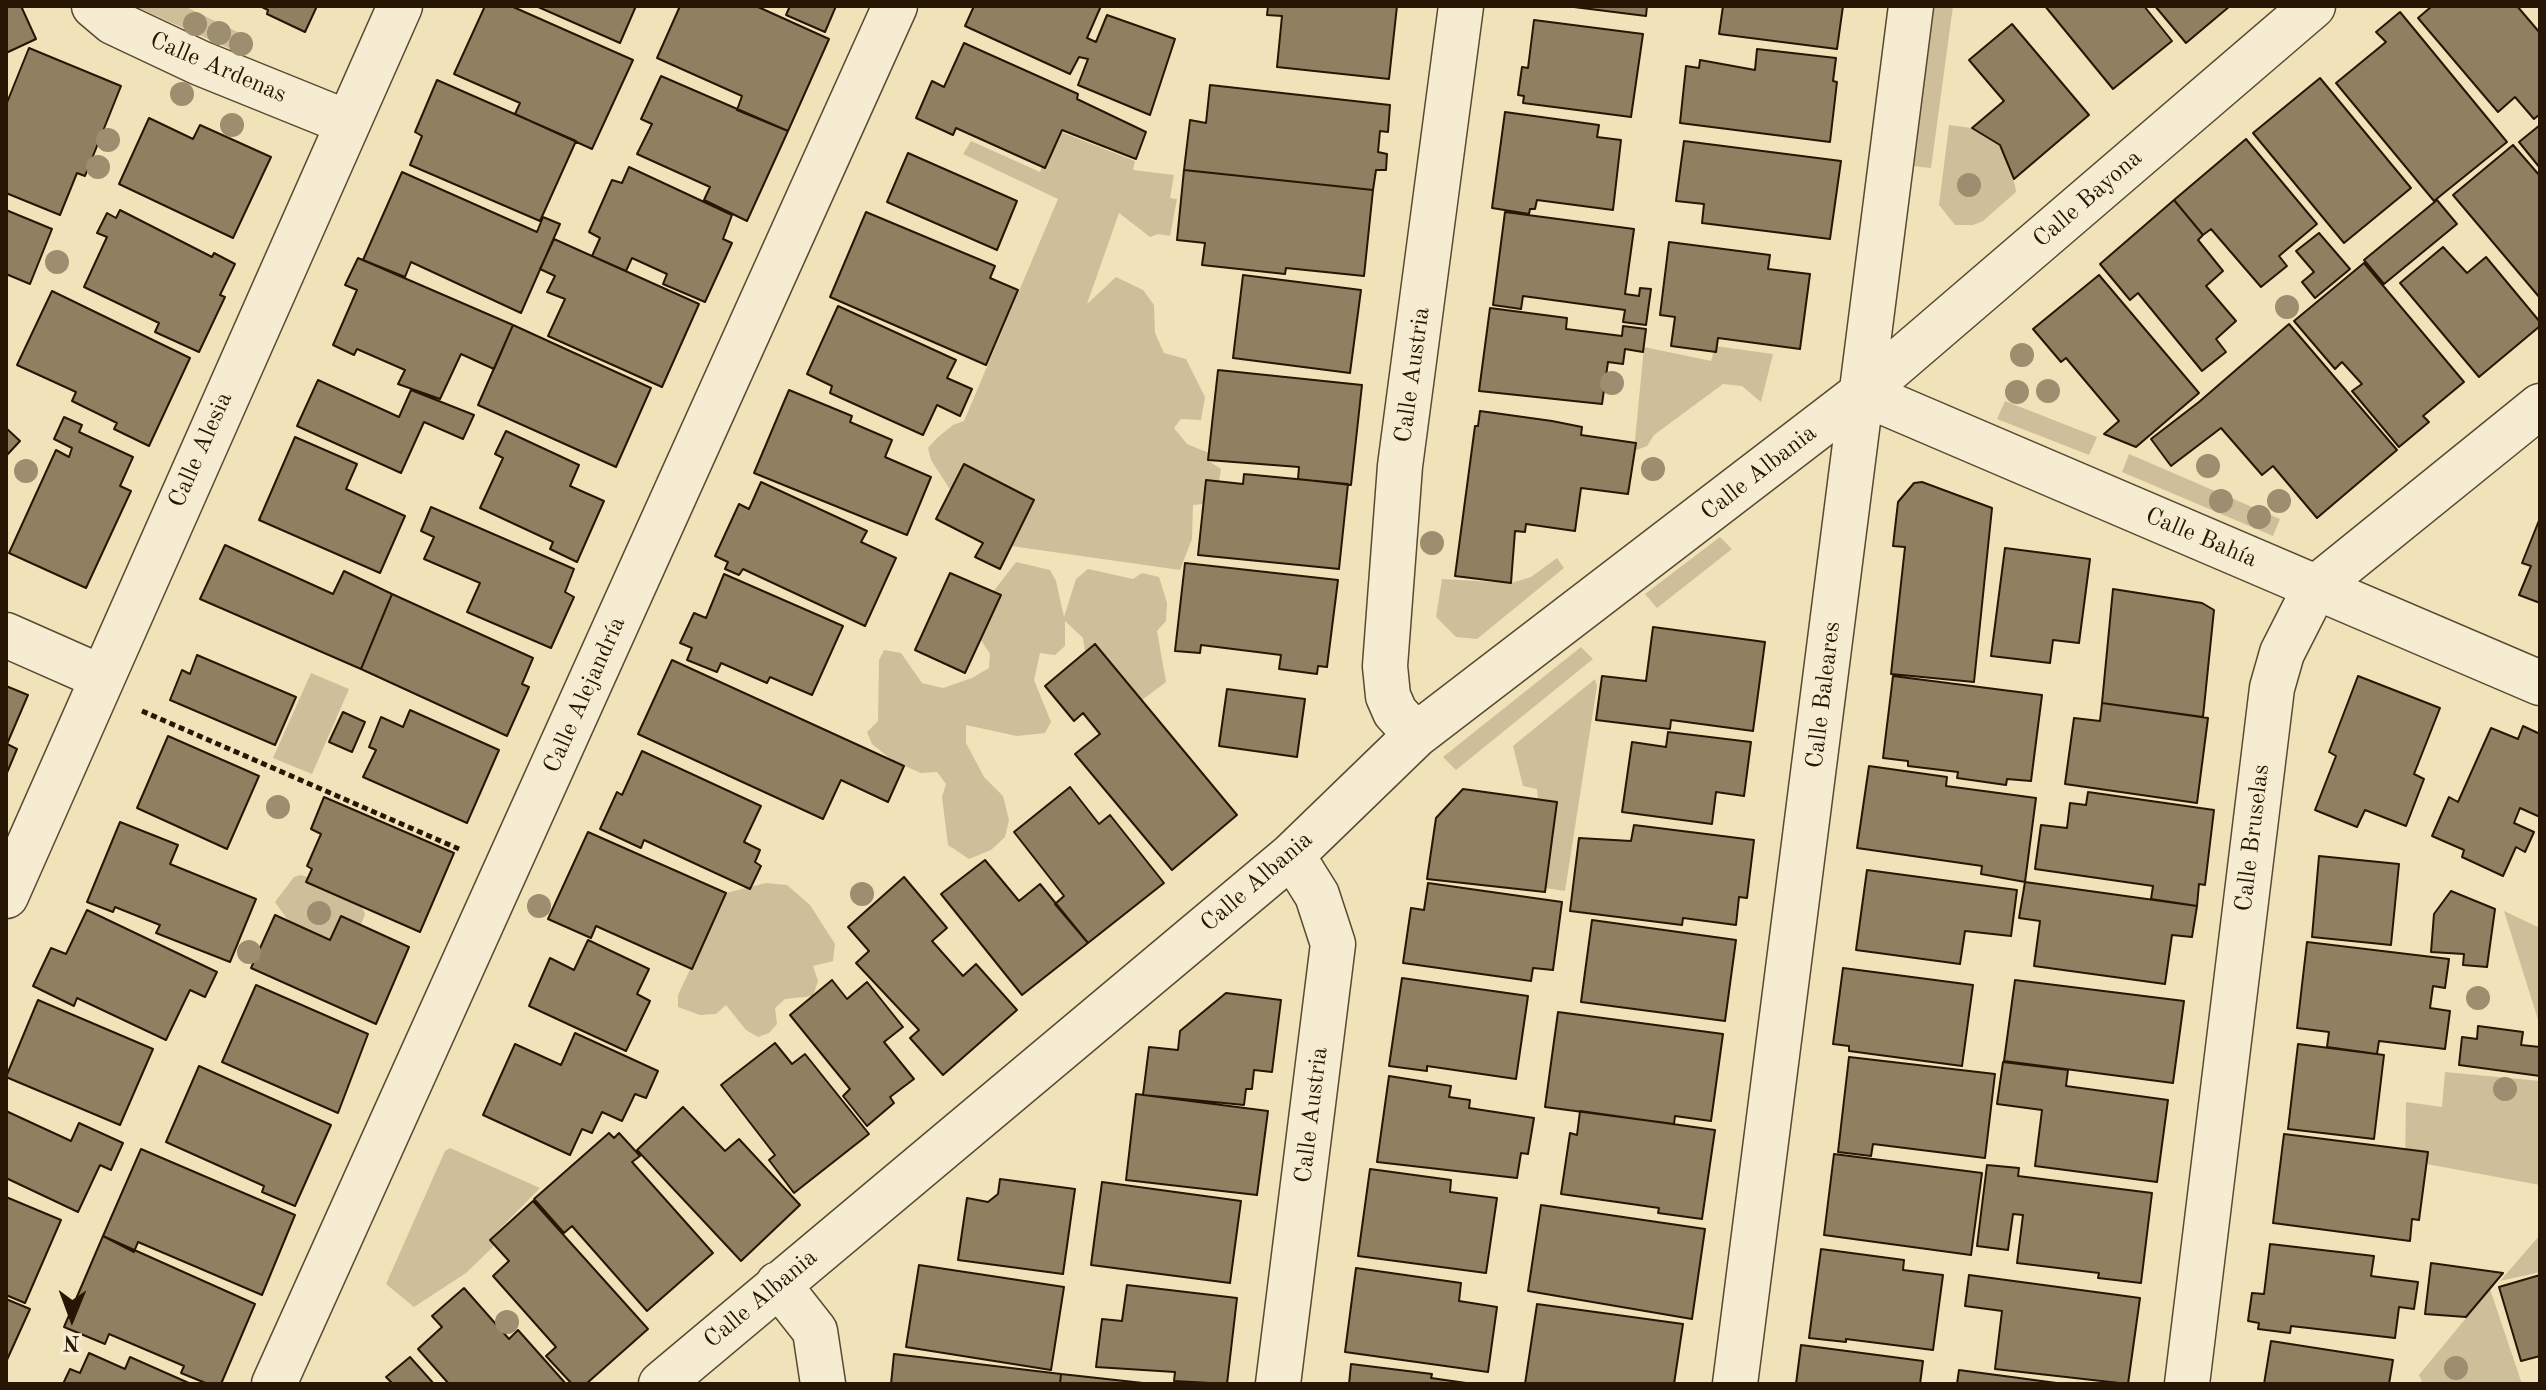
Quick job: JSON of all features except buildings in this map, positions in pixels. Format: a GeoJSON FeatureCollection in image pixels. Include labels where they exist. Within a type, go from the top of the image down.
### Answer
{"type":"FeatureCollection","features":[{"type":"Feature","properties":{"kind":"street","name":"Calle Ardenas"},"geometry":{"type":"LineString","coordinates":[[94,6],[113,22],[200,63],[346,122]]}},
{"type":"Feature","properties":{"kind":"street","name":"Calle Alesia"},"geometry":{"type":"LineString","coordinates":[[6,896],[346,122],[400,6]]}},
{"type":"Feature","properties":{"kind":"street","name":"Calle Alejandría"},"geometry":{"type":"LineString","coordinates":[[274,1384],[895,6]]}},
{"type":"Feature","properties":{"kind":"street","name":"Calle Austria"},"geometry":{"type":"LineString","coordinates":[[1416,735],[1395,712],[1388,696],[1385,666],[1400,466],[1461,6]]}},
{"type":"Feature","properties":{"kind":"street","name":"Calle Baleares"},"geometry":{"type":"LineString","coordinates":[[1735,1384],[1911,6]]}},
{"type":"Feature","properties":{"kind":"street","name":"Calle Bayona"},"geometry":{"type":"LineString","coordinates":[[1862,393],[2313,6]]}},
{"type":"Feature","properties":{"kind":"street","name":"Calle Albania"},"geometry":{"type":"LineString","coordinates":[[661,1384],[1292,855],[1416,735],[1862,393]]}},
{"type":"Feature","properties":{"kind":"street","name":"Calle Bahía"},"geometry":{"type":"LineString","coordinates":[[1862,393],[2540,683]]}},
{"type":"Feature","properties":{"kind":"street","name":"Calle Bruselas"},"geometry":{"type":"LineString","coordinates":[[2187,1384],[2272,688],[2282,653],[2315,588],[2540,406]]}},
{"type":"Feature","properties":{"kind":"street"},"geometry":{"type":"LineString","coordinates":[[6,635],[101,677]]}},
{"type":"Feature","properties":{"kind":"street","name":"Calle Austria"},"geometry":{"type":"LineString","coordinates":[[1278,1384],[1333,944],[1317,895],[1292,855]]}},
{"type":"Feature","properties":{"kind":"street"},"geometry":{"type":"LineString","coordinates":[[778,1284],[815,1331],[823,1384]]}},
{"type":"Feature","properties":{"kind":"path"},"geometry":{"type":"LineString","coordinates":[[135,708],[506,870]]}},
{"type":"Feature","properties":{"kind":"shaded area"},"geometry":{"type":"Polygon","coordinates":[[[134,6],[184,6],[250,38],[246,50],[242,54],[134,6]]]}},
{"type":"Feature","properties":{"kind":"shaded area"},"geometry":{"type":"Polygon","coordinates":[[[1930,6],[1953,6],[1931,168],[1912,166],[1930,6]]]}},
{"type":"Feature","properties":{"kind":"shaded area"},"geometry":{"type":"Polygon","coordinates":[[[1949,125],[1972,128],[2000,145],[2015,185],[2016,192],[1983,221],[1973,225],[1955,225],[1939,205],[1949,125]]]}},
{"type":"Feature","properties":{"kind":"shaded area"},"geometry":{"type":"Polygon","coordinates":[[[1056,130],[1135,161],[1133,170],[1174,175],[1170,198],[1177,199],[1170,236],[1158,234],[1150,237],[1119,213],[1087,304],[1116,277],[1143,290],[1154,305],[1155,333],[1164,353],[1186,359],[1205,397],[1201,420],[1181,419],[1174,428],[1187,444],[1209,453],[1209,461],[1221,469],[1219,481],[1206,481],[1203,504],[1193,505],[1192,539],[1180,570],[1011,546],[1034,500],[964,464],[951,491],[931,460],[928,448],[953,425],[964,421],[1058,199],[963,154],[971,141],[1040,172],[1056,130]]]}},
{"type":"Feature","properties":{"kind":"shaded area"},"geometry":{"type":"Polygon","coordinates":[[[1715,346],[1773,354],[1761,402],[1742,386],[1723,384],[1654,435],[1647,446],[1634,451],[1644,347],[1711,361],[1715,346]]]}},
{"type":"Feature","properties":{"kind":"shaded area"},"geometry":{"type":"Polygon","coordinates":[[[2005,401],[2097,437],[2089,455],[1997,419],[2005,401]]]}},
{"type":"Feature","properties":{"kind":"shaded area"},"geometry":{"type":"Polygon","coordinates":[[[2129,454],[2280,519],[2273,536],[2122,472],[2129,454]]]}},
{"type":"Feature","properties":{"kind":"shaded area"},"geometry":{"type":"Polygon","coordinates":[[[1720,537],[1732,549],[1657,608],[1645,594],[1720,537]]]}},
{"type":"Feature","properties":{"kind":"shaded area"},"geometry":{"type":"Polygon","coordinates":[[[1557,558],[1564,568],[1477,639],[1456,637],[1436,617],[1442,579],[1511,583],[1531,577],[1557,558]]]}},
{"type":"Feature","properties":{"kind":"shaded area"},"geometry":{"type":"Polygon","coordinates":[[[1016,562],[1050,570],[1056,581],[1064,617],[1076,579],[1088,569],[1133,579],[1142,573],[1159,577],[1167,603],[1166,621],[1157,631],[1166,682],[1142,700],[1120,699],[1087,664],[1083,638],[1065,621],[1065,646],[1055,655],[1040,653],[1034,680],[1051,722],[1045,733],[1017,736],[966,725],[966,743],[984,777],[1003,796],[1009,820],[1005,837],[991,850],[969,859],[948,845],[942,797],[946,784],[937,772],[921,773],[893,761],[872,744],[867,732],[878,721],[879,660],[884,650],[901,653],[922,683],[943,688],[989,668],[990,654],[981,640],[1001,596],[993,592],[1016,562]]]}},
{"type":"Feature","properties":{"kind":"shaded area"},"geometry":{"type":"Polygon","coordinates":[[[1581,647],[1593,659],[1456,770],[1443,757],[1581,647]]]}},
{"type":"Feature","properties":{"kind":"shaded area"},"geometry":{"type":"Polygon","coordinates":[[[311,673],[349,689],[312,774],[273,758],[311,673]]]}},
{"type":"Feature","properties":{"kind":"shaded area"},"geometry":{"type":"Polygon","coordinates":[[[1595,679],[1597,686],[1565,891],[1545,888],[1557,802],[1538,799],[1537,789],[1523,786],[1513,746],[1595,679]]]}},
{"type":"Feature","properties":{"kind":"shaded area"},"geometry":{"type":"Polygon","coordinates":[[[294,877],[308,877],[307,882],[362,907],[365,914],[361,925],[330,940],[289,922],[275,902],[294,877]]]}},
{"type":"Feature","properties":{"kind":"shaded area"},"geometry":{"type":"Polygon","coordinates":[[[766,883],[787,885],[810,905],[835,944],[833,961],[813,966],[818,981],[813,996],[785,999],[775,1008],[777,1024],[769,1033],[758,1037],[746,1030],[726,1005],[716,1014],[700,1015],[678,1007],[678,995],[726,893],[766,883]]]}},
{"type":"Feature","properties":{"kind":"shaded area"},"geometry":{"type":"Polygon","coordinates":[[[2504,911],[2540,928],[2540,1026],[2504,911]]]}},
{"type":"Feature","properties":{"kind":"shaded area"},"geometry":{"type":"Polygon","coordinates":[[[2445,1072],[2540,1081],[2540,1185],[2405,1160],[2406,1102],[2442,1107],[2445,1072]]]}},
{"type":"Feature","properties":{"kind":"shaded area"},"geometry":{"type":"Polygon","coordinates":[[[450,1148],[540,1188],[490,1239],[495,1245],[466,1273],[414,1307],[386,1284],[445,1151],[450,1148]]]}},
{"type":"Feature","properties":{"kind":"shaded area"},"geometry":{"type":"Polygon","coordinates":[[[2540,1235],[2540,1272],[2500,1281],[2540,1235]]]}},
{"type":"Feature","properties":{"kind":"shaded area"},"geometry":{"type":"Polygon","coordinates":[[[2490,1289],[2522,1384],[2423,1384],[2419,1375],[2490,1289]]]}}]}
